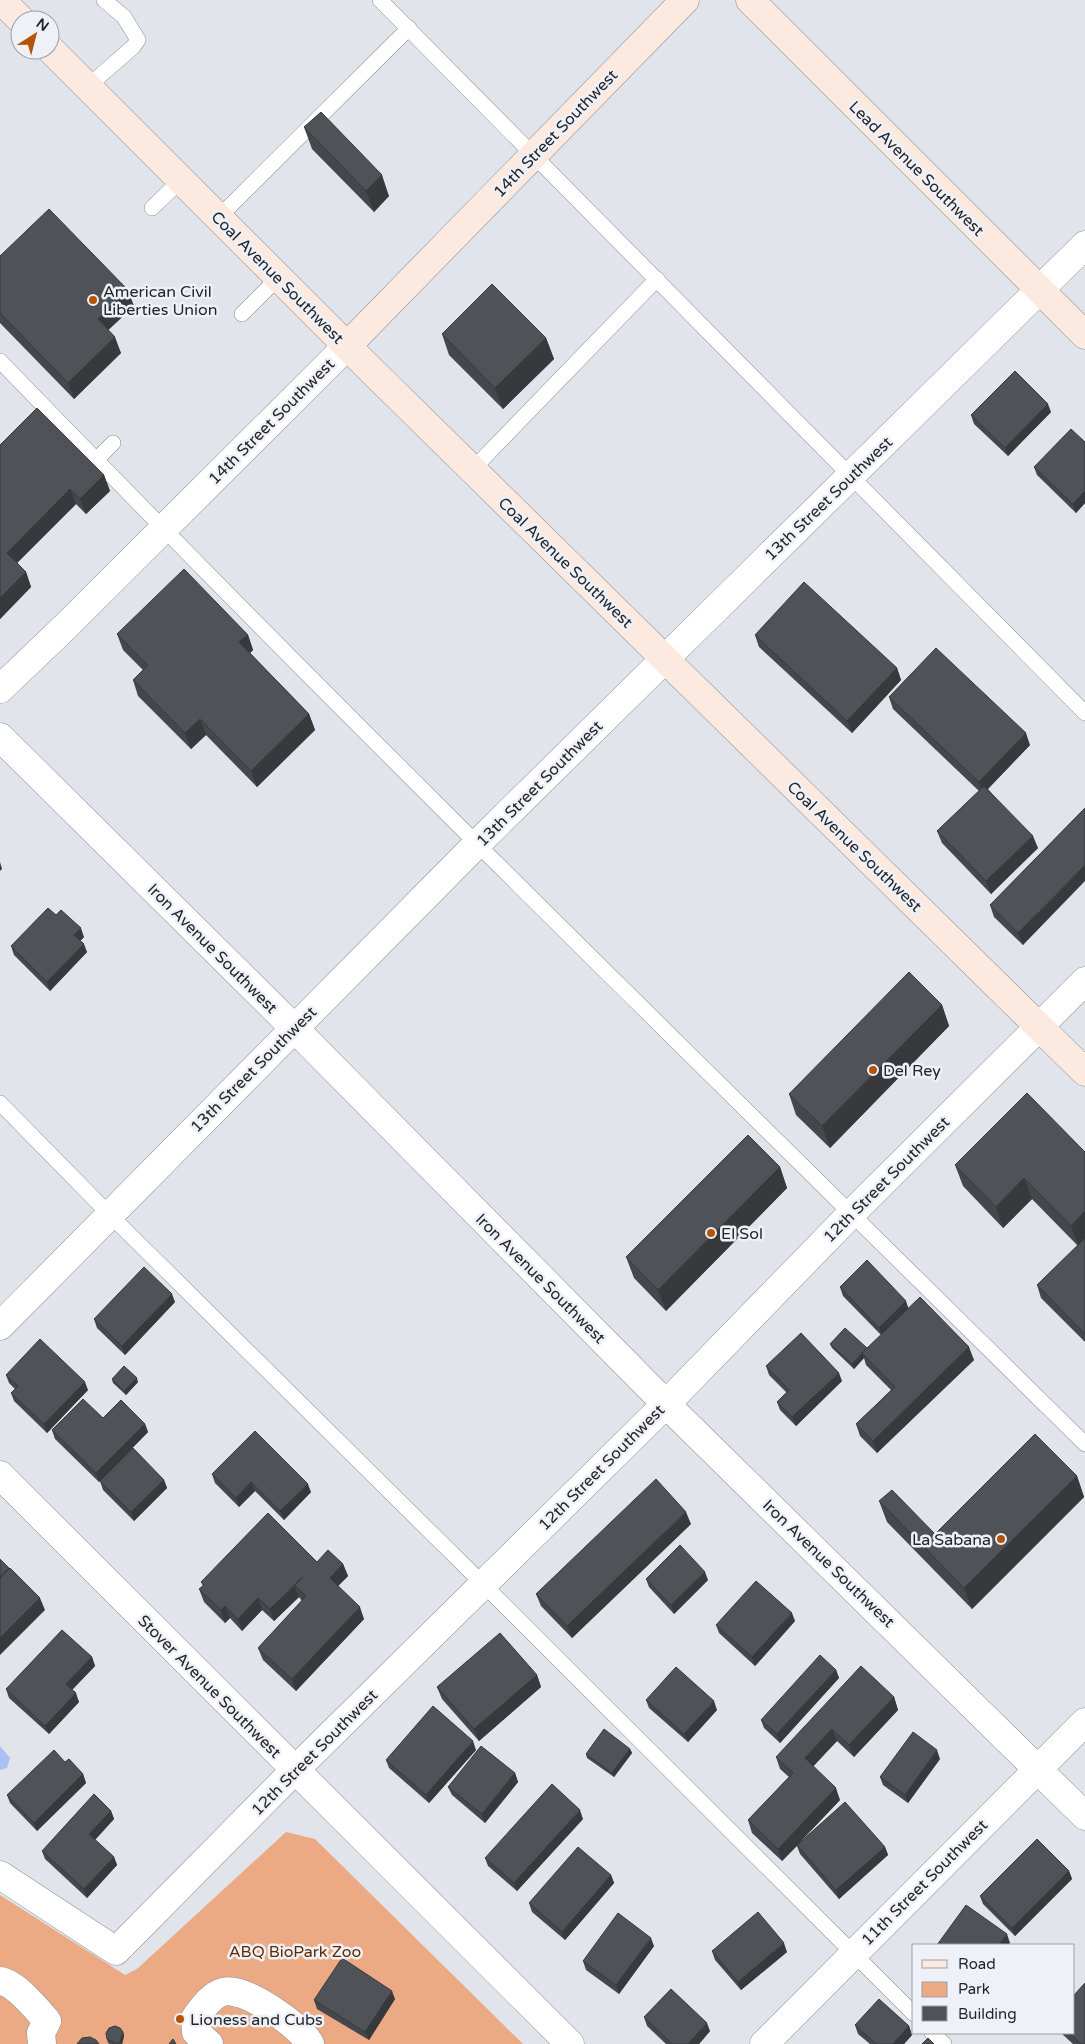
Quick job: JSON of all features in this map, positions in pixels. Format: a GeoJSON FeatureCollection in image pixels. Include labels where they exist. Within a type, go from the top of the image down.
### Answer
{"type":"FeatureCollection","features":[{"type":"Feature","properties":{"kind":"street"},"geometry":{"type":"LineString","coordinates":[[1,0],[11,10]]}},
{"type":"Feature","properties":{"kind":"street","name":"14th Street Southwest"},"geometry":{"type":"LineString","coordinates":[[0,689],[66,626],[347,346],[685,0]]}},
{"type":"Feature","properties":{"kind":"street","name":"Lead Avenue Southwest"},"geometry":{"type":"LineString","coordinates":[[750,0],[1085,335]]}},
{"type":"Feature","properties":{"kind":"street","name":"Coal Avenue Southwest"},"geometry":{"type":"LineString","coordinates":[[60,59],[472,470],[1085,1072]]}},
{"type":"Feature","properties":{"kind":"street","name":"13th Street Southwest"},"geometry":{"type":"LineString","coordinates":[[0,1326],[477,844],[1085,245]]}},
{"type":"Feature","properties":{"kind":"street","name":"Iron Avenue Southwest"},"geometry":{"type":"LineString","coordinates":[[0,737],[294,1028],[666,1404],[1085,1816]]}},
{"type":"Feature","properties":{"kind":"street","name":"12th Street Southwest"},"geometry":{"type":"LineString","coordinates":[[0,1875],[116,1951],[295,1770],[666,1404],[852,1213],[1085,981]]}},
{"type":"Feature","properties":{"kind":"street","name":"Stover Avenue Southwest"},"geometry":{"type":"LineString","coordinates":[[0,1475],[570,2044]]}},
{"type":"Feature","properties":{"kind":"street","name":"11th Street Southwest"},"geometry":{"type":"LineString","coordinates":[[764,2044],[1085,1722]]}},
{"type":"Feature","properties":{"kind":"street"},"geometry":{"type":"LineString","coordinates":[[0,1981],[6,1982],[32,2003],[47,2020],[42,2033],[42,2044]]}},
{"type":"Feature","properties":{"kind":"street"},"geometry":{"type":"LineString","coordinates":[[209,2044],[196,2032],[195,2018],[209,2001],[223,1991],[239,1992],[266,2006],[292,2025],[310,2044]]}},
{"type":"Feature","properties":{"kind":"lane"},"geometry":{"type":"LineString","coordinates":[[87,86],[133,47],[138,40],[124,17],[104,0]]}},
{"type":"Feature","properties":{"kind":"lane"},"geometry":{"type":"LineString","coordinates":[[380,0],[1085,713]]}},
{"type":"Feature","properties":{"kind":"lane"},"geometry":{"type":"LineString","coordinates":[[218,218],[408,28]]}},
{"type":"Feature","properties":{"kind":"lane"},"geometry":{"type":"LineString","coordinates":[[152,208],[181,180]]}},
{"type":"Feature","properties":{"kind":"lane"},"geometry":{"type":"LineString","coordinates":[[242,314],[278,278]]}},
{"type":"Feature","properties":{"kind":"lane"},"geometry":{"type":"LineString","coordinates":[[472,470],[657,279]]}},
{"type":"Feature","properties":{"kind":"lane"},"geometry":{"type":"LineString","coordinates":[[0,361],[162,529],[477,844],[1085,1444]]}},
{"type":"Feature","properties":{"kind":"lane"},"geometry":{"type":"LineString","coordinates":[[96,460],[113,443]]}},
{"type":"Feature","properties":{"kind":"lane"},"geometry":{"type":"LineString","coordinates":[[0,1103],[110,1215],[912,2012]]}},
{"type":"Feature","properties":{"kind":"lane"},"geometry":{"type":"LineString","coordinates":[[933,2034],[944,2044]]}},
{"type":"Feature","properties":{"kind":"green space","name":"ABQ BioPark Zoo"},"geometry":{"type":"Polygon","coordinates":[[[286,1832],[315,1839],[523,2044],[0,2044],[0,1895],[125,1975],[137,1969],[286,1832]]]}},
{"type":"Feature","properties":{"kind":"water"},"geometry":{"type":"Polygon","coordinates":[[[0,1746],[10,1758],[7,1768],[0,1770],[0,1746]]]}},
{"type":"Feature","properties":{"kind":"building"},"geometry":{"type":"Polygon","coordinates":[[[321,112],[382,175],[366,191],[304,127],[321,112]]]}},
{"type":"Feature","properties":{"kind":"building"},"geometry":{"type":"Polygon","coordinates":[[[49,209],[128,290],[98,319],[115,337],[68,383],[0,313],[0,256],[49,209]]]}},
{"type":"Feature","properties":{"kind":"building"},"geometry":{"type":"Polygon","coordinates":[[[492,284],[546,338],[495,388],[442,334],[492,284]]]}},
{"type":"Feature","properties":{"kind":"building"},"geometry":{"type":"Polygon","coordinates":[[[1015,371],[1048,404],[1005,448],[971,415],[1015,371]]]}},
{"type":"Feature","properties":{"kind":"building"},"geometry":{"type":"Polygon","coordinates":[[[37,408],[104,475],[80,499],[70,489],[7,553],[26,572],[0,598],[0,445],[37,408]]]}},
{"type":"Feature","properties":{"kind":"building"},"geometry":{"type":"Polygon","coordinates":[[[1071,429],[1085,442],[1085,491],[1073,504],[1034,467],[1071,429]]]}},
{"type":"Feature","properties":{"kind":"building"},"geometry":{"type":"Polygon","coordinates":[[[184,569],[248,635],[239,642],[309,714],[251,771],[200,719],[185,733],[133,680],[148,665],[117,634],[184,569]]]}},
{"type":"Feature","properties":{"kind":"building"},"geometry":{"type":"Polygon","coordinates":[[[804,582],[897,668],[847,721],[755,635],[804,582]]]}},
{"type":"Feature","properties":{"kind":"building"},"geometry":{"type":"Polygon","coordinates":[[[936,648],[1026,733],[979,782],[889,697],[936,648]]]}},
{"type":"Feature","properties":{"kind":"building"},"geometry":{"type":"Polygon","coordinates":[[[984,786],[1033,836],[986,881],[937,831],[984,786]]]}},
{"type":"Feature","properties":{"kind":"building"},"geometry":{"type":"Polygon","coordinates":[[[1085,808],[1085,865],[1018,933],[990,905],[1085,808]]]}},
{"type":"Feature","properties":{"kind":"building"},"geometry":{"type":"Polygon","coordinates":[[[48,908],[56,915],[61,910],[81,928],[74,935],[84,944],[47,982],[11,946],[48,908]]]}},
{"type":"Feature","properties":{"kind":"building"},"geometry":{"type":"Polygon","coordinates":[[[909,972],[942,1005],[822,1126],[789,1094],[909,972]]]}},
{"type":"Feature","properties":{"kind":"building"},"geometry":{"type":"Polygon","coordinates":[[[1027,1093],[1085,1152],[1085,1211],[1071,1226],[1024,1178],[996,1207],[955,1165],[1027,1093]]]}},
{"type":"Feature","properties":{"kind":"building"},"geometry":{"type":"Polygon","coordinates":[[[748,1135],[780,1167],[658,1290],[626,1257],[748,1135]]]}},
{"type":"Feature","properties":{"kind":"building"},"geometry":{"type":"Polygon","coordinates":[[[1085,1238],[1085,1334],[1037,1285],[1085,1238]]]}},
{"type":"Feature","properties":{"kind":"building"},"geometry":{"type":"Polygon","coordinates":[[[867,1260],[906,1301],[879,1328],[840,1287],[867,1260]]]}},
{"type":"Feature","properties":{"kind":"building"},"geometry":{"type":"Polygon","coordinates":[[[144,1267],[172,1294],[122,1346],[94,1319],[144,1267]]]}},
{"type":"Feature","properties":{"kind":"building"},"geometry":{"type":"Polygon","coordinates":[[[920,1297],[969,1347],[873,1441],[856,1424],[895,1387],[862,1353],[920,1297]]]}},
{"type":"Feature","properties":{"kind":"building"},"geometry":{"type":"Polygon","coordinates":[[[845,1328],[867,1348],[852,1364],[830,1344],[845,1328]]]}},
{"type":"Feature","properties":{"kind":"building"},"geometry":{"type":"Polygon","coordinates":[[[801,1333],[839,1373],[792,1417],[777,1402],[789,1390],[766,1366],[801,1333]]]}},
{"type":"Feature","properties":{"kind":"building"},"geometry":{"type":"Polygon","coordinates":[[[40,1339],[85,1382],[44,1424],[11,1393],[18,1386],[6,1375],[40,1339]]]}},
{"type":"Feature","properties":{"kind":"building"},"geometry":{"type":"Polygon","coordinates":[[[124,1366],[137,1378],[124,1391],[112,1379],[124,1366]]]}},
{"type":"Feature","properties":{"kind":"building"},"geometry":{"type":"Polygon","coordinates":[[[83,1399],[103,1418],[121,1400],[145,1424],[96,1473],[52,1430],[83,1399]]]}},
{"type":"Feature","properties":{"kind":"building"},"geometry":{"type":"Polygon","coordinates":[[[255,1431],[308,1484],[280,1511],[251,1482],[236,1498],[212,1474],[255,1431]]]}},
{"type":"Feature","properties":{"kind":"building"},"geometry":{"type":"Polygon","coordinates":[[[1035,1434],[1077,1476],[964,1588],[879,1501],[892,1490],[935,1534],[1035,1434]]]}},
{"type":"Feature","properties":{"kind":"building"},"geometry":{"type":"Polygon","coordinates":[[[133,1448],[164,1480],[131,1512],[100,1481],[133,1448]]]}},
{"type":"Feature","properties":{"kind":"building"},"geometry":{"type":"Polygon","coordinates":[[[656,1479],[686,1512],[567,1626],[536,1594],[656,1479]]]}},
{"type":"Feature","properties":{"kind":"building"},"geometry":{"type":"Polygon","coordinates":[[[268,1513],[317,1562],[328,1550],[343,1564],[330,1578],[360,1607],[292,1679],[258,1648],[306,1596],[294,1585],[270,1609],[258,1598],[238,1619],[225,1606],[221,1610],[199,1589],[204,1585],[201,1582],[268,1513]]]}},
{"type":"Feature","properties":{"kind":"building"},"geometry":{"type":"Polygon","coordinates":[[[680,1545],[705,1572],[671,1605],[646,1579],[680,1545]]]}},
{"type":"Feature","properties":{"kind":"building"},"geometry":{"type":"Polygon","coordinates":[[[0,1559],[9,1568],[0,1577],[0,1559]]]}},
{"type":"Feature","properties":{"kind":"building"},"geometry":{"type":"Polygon","coordinates":[[[10,1568],[40,1598],[0,1638],[0,1578],[10,1568]]]}},
{"type":"Feature","properties":{"kind":"building"},"geometry":{"type":"Polygon","coordinates":[[[756,1581],[792,1613],[752,1657],[716,1625],[756,1581]]]}},
{"type":"Feature","properties":{"kind":"building"},"geometry":{"type":"Polygon","coordinates":[[[62,1630],[92,1657],[66,1684],[76,1693],[45,1726],[6,1689],[62,1630]]]}},
{"type":"Feature","properties":{"kind":"building"},"geometry":{"type":"Polygon","coordinates":[[[500,1633],[537,1675],[474,1729],[437,1687],[500,1633]]]}},
{"type":"Feature","properties":{"kind":"building"},"geometry":{"type":"Polygon","coordinates":[[[820,1655],[836,1670],[777,1734],[761,1720],[820,1655]]]}},
{"type":"Feature","properties":{"kind":"building"},"geometry":{"type":"Polygon","coordinates":[[[861,1666],[894,1697],[849,1745],[832,1729],[805,1758],[836,1788],[778,1849],[748,1820],[793,1773],[776,1757],[861,1666]]]}},
{"type":"Feature","properties":{"kind":"building"},"geometry":{"type":"Polygon","coordinates":[[[676,1667],[714,1701],[684,1734],[646,1700],[676,1667]]]}},
{"type":"Feature","properties":{"kind":"building"},"geometry":{"type":"Polygon","coordinates":[[[433,1706],[473,1741],[426,1795],[386,1760],[433,1706]]]}},
{"type":"Feature","properties":{"kind":"building"},"geometry":{"type":"Polygon","coordinates":[[[604,1729],[630,1749],[612,1773],[586,1754],[604,1729]]]}},
{"type":"Feature","properties":{"kind":"building"},"geometry":{"type":"Polygon","coordinates":[[[913,1732],[937,1750],[905,1795],[880,1777],[913,1732]]]}},
{"type":"Feature","properties":{"kind":"building"},"geometry":{"type":"Polygon","coordinates":[[[481,1746],[515,1773],[482,1814],[448,1787],[481,1746]]]}},
{"type":"Feature","properties":{"kind":"building"},"geometry":{"type":"Polygon","coordinates":[[[54,1750],[65,1762],[69,1759],[83,1774],[34,1823],[7,1795],[54,1750]]]}},
{"type":"Feature","properties":{"kind":"building"},"geometry":{"type":"Polygon","coordinates":[[[552,1784],[580,1810],[514,1883],[485,1858],[552,1784]]]}},
{"type":"Feature","properties":{"kind":"building"},"geometry":{"type":"Polygon","coordinates":[[[94,1794],[111,1811],[89,1834],[114,1857],[84,1889],[42,1851],[94,1794]]]}},
{"type":"Feature","properties":{"kind":"building"},"geometry":{"type":"Polygon","coordinates":[[[845,1802],[885,1847],[836,1890],[797,1845],[845,1802]]]}},
{"type":"Feature","properties":{"kind":"building"},"geometry":{"type":"Polygon","coordinates":[[[1037,1839],[1069,1871],[1012,1928],[980,1896],[1037,1839]]]}},
{"type":"Feature","properties":{"kind":"building"},"geometry":{"type":"Polygon","coordinates":[[[578,1847],[611,1875],[562,1932],[529,1903],[578,1847]]]}},
{"type":"Feature","properties":{"kind":"building"},"geometry":{"type":"Polygon","coordinates":[[[966,1905],[1007,1934],[1000,1944],[938,1944],[966,1905]]]}},
{"type":"Feature","properties":{"kind":"building"},"geometry":{"type":"Polygon","coordinates":[[[758,1912],[784,1943],[738,1982],[712,1951],[758,1912]]]}},
{"type":"Feature","properties":{"kind":"building"},"geometry":{"type":"Polygon","coordinates":[[[618,1913],[651,1938],[616,1985],[583,1961],[618,1913]]]}},
{"type":"Feature","properties":{"kind":"building"},"geometry":{"type":"Polygon","coordinates":[[[342,1958],[392,1991],[365,2032],[314,2000],[342,1958]]]}},
{"type":"Feature","properties":{"kind":"building"},"geometry":{"type":"Polygon","coordinates":[[[1085,1983],[1085,2044],[1081,2044],[1070,2034],[1075,2034],[1075,1994],[1085,1983]]]}},
{"type":"Feature","properties":{"kind":"building"},"geometry":{"type":"Polygon","coordinates":[[[671,1989],[707,2023],[688,2044],[672,2044],[644,2017],[671,1989]]]}},
{"type":"Feature","properties":{"kind":"building"},"geometry":{"type":"Polygon","coordinates":[[[879,1999],[909,2026],[893,2044],[876,2044],[855,2025],[879,1999]]]}},
{"type":"Feature","properties":{"kind":"building"},"geometry":{"type":"Polygon","coordinates":[[[115,2026],[123,2032],[120,2042],[117,2044],[107,2039],[106,2033],[109,2028],[115,2026]]]}},
{"type":"Feature","properties":{"kind":"building"},"geometry":{"type":"Polygon","coordinates":[[[90,2037],[99,2044],[77,2044],[82,2038],[90,2037]]]}},
{"type":"Feature","properties":{"kind":"building"},"geometry":{"type":"Polygon","coordinates":[[[928,2038],[934,2044],[922,2044],[928,2038]]]}},
{"type":"Feature","properties":{"kind":"building"},"geometry":{"type":"Polygon","coordinates":[[[173,2039],[176,2044],[169,2044],[173,2039]]]}},
{"type":"Feature","properties":{"kind":"place","name":"American Civil Liberties Union"},"geometry":{"type":"Point","coordinates":[93,300]}},
{"type":"Feature","properties":{"kind":"place","name":"Del Rey"},"geometry":{"type":"Point","coordinates":[873,1070]}},
{"type":"Feature","properties":{"kind":"place","name":"El Sol"},"geometry":{"type":"Point","coordinates":[711,1233]}},
{"type":"Feature","properties":{"kind":"place","name":"La Sabana"},"geometry":{"type":"Point","coordinates":[1001,1539]}},
{"type":"Feature","properties":{"kind":"place","name":"Lioness and Cubs"},"geometry":{"type":"Point","coordinates":[180,2019]}}]}
